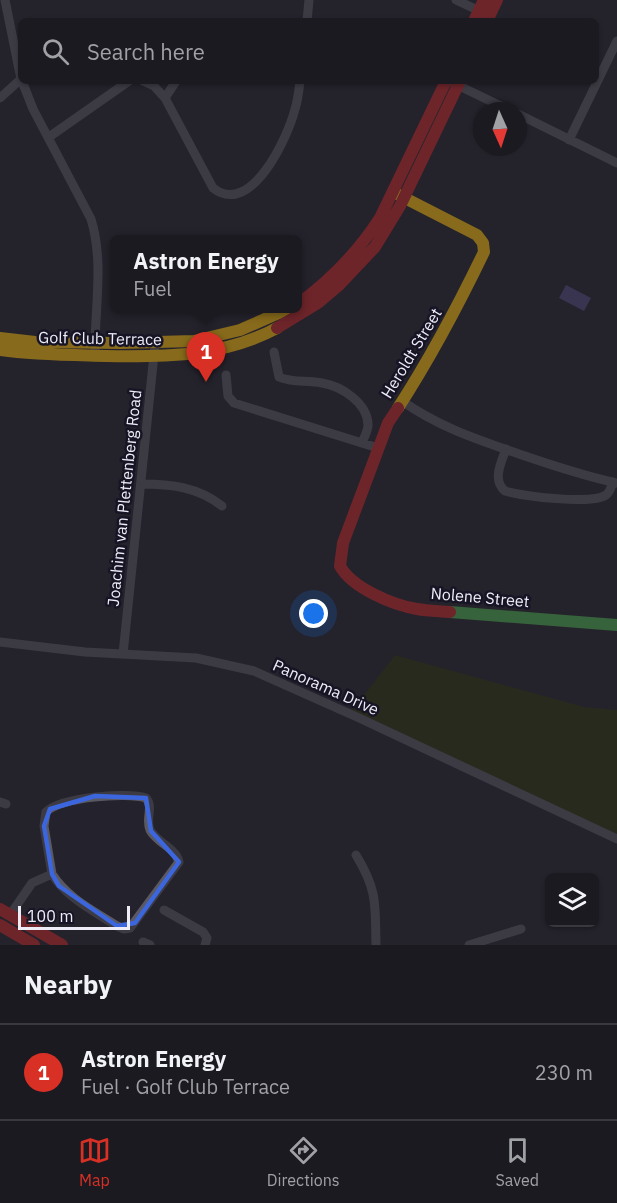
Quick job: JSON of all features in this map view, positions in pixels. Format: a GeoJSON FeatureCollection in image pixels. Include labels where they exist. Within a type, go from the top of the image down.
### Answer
{"type":"FeatureCollection","features":[{"type":"Feature","properties":{"kind":"street"},"geometry":{"type":"LineString","coordinates":[[5,0],[18,65]]}},
{"type":"Feature","properties":{"kind":"street"},"geometry":{"type":"LineString","coordinates":[[307,18],[309,0]]}},
{"type":"Feature","properties":{"kind":"street"},"geometry":{"type":"LineString","coordinates":[[456,0],[483,14],[497,0]]}},
{"type":"Feature","properties":{"kind":"street"},"geometry":{"type":"LineString","coordinates":[[599,78],[617,40]]}},
{"type":"Feature","properties":{"kind":"street"},"geometry":{"type":"LineString","coordinates":[[0,98],[18,83]]}},
{"type":"Feature","properties":{"kind":"street"},"geometry":{"type":"LineString","coordinates":[[23,84],[33,109],[91,219],[96,237],[98,282],[95,356]]}},
{"type":"Feature","properties":{"kind":"street"},"geometry":{"type":"LineString","coordinates":[[49,137],[125,84]]}},
{"type":"Feature","properties":{"kind":"street"},"geometry":{"type":"LineString","coordinates":[[150,84],[165,98],[213,188],[229,195],[246,190],[267,168],[286,133],[295,109],[299,84]]}},
{"type":"Feature","properties":{"kind":"street"},"geometry":{"type":"LineString","coordinates":[[165,98],[174,84]]}},
{"type":"Feature","properties":{"kind":"street"},"geometry":{"type":"LineString","coordinates":[[302,300],[330,279],[356,252],[380,218],[452,84]]}},
{"type":"Feature","properties":{"kind":"street","name":"Golf Club Terrace"},"geometry":{"type":"LineString","coordinates":[[0,338],[95,343],[194,354],[248,341],[286,323],[319,303],[344,282],[376,245],[405,198],[452,84]]}},
{"type":"Feature","properties":{"kind":"street"},"geometry":{"type":"LineString","coordinates":[[457,84],[493,102]]}},
{"type":"Feature","properties":{"kind":"street"},"geometry":{"type":"LineString","coordinates":[[569,140],[596,84]]}},
{"type":"Feature","properties":{"kind":"street"},"geometry":{"type":"LineString","coordinates":[[527,119],[617,163]]}},
{"type":"Feature","properties":{"kind":"street","name":"Heroldt Street"},"geometry":{"type":"LineString","coordinates":[[348,578],[340,566],[341,553],[388,423],[428,362],[484,252],[483,243],[477,235],[393,192]]}},
{"type":"Feature","properties":{"kind":"street","name":"Golf Club Terrace"},"geometry":{"type":"LineString","coordinates":[[0,350],[95,356],[154,351],[220,337],[254,326],[282,313]]}},
{"type":"Feature","properties":{"kind":"street","name":"Joachim van Plettenberg Road"},"geometry":{"type":"LineString","coordinates":[[123,654],[154,351]]}},
{"type":"Feature","properties":{"kind":"street"},"geometry":{"type":"LineString","coordinates":[[274,352],[279,376],[286,380],[324,383],[346,392],[357,402],[367,419],[368,429],[362,443]]}},
{"type":"Feature","properties":{"kind":"street"},"geometry":{"type":"LineString","coordinates":[[225,375],[228,396],[234,403],[378,448]]}},
{"type":"Feature","properties":{"kind":"street"},"geometry":{"type":"LineString","coordinates":[[402,401],[436,423],[561,468],[615,483],[606,495],[594,500],[556,498],[505,491],[498,482],[498,475],[506,449]]}},
{"type":"Feature","properties":{"kind":"street"},"geometry":{"type":"LineString","coordinates":[[141,484],[165,484],[189,488],[211,497],[222,506]]}},
{"type":"Feature","properties":{"kind":"street","name":"Nolene Street"},"geometry":{"type":"LineString","coordinates":[[348,578],[390,602],[417,609],[617,625]]}},
{"type":"Feature","properties":{"kind":"street","name":"Panorama Drive"},"geometry":{"type":"LineString","coordinates":[[0,642],[85,652],[196,658],[254,671],[348,712],[617,839]]}},
{"type":"Feature","properties":{"kind":"street"},"geometry":{"type":"LineString","coordinates":[[109,794],[146,798],[150,804],[148,820],[151,831],[177,856],[179,862],[135,923],[130,928],[124,929],[67,894],[52,874],[44,826],[46,812],[54,807],[109,794]]}},
{"type":"Feature","properties":{"kind":"street"},"geometry":{"type":"LineString","coordinates":[[356,855],[371,884],[376,902],[376,945]]}},
{"type":"Feature","properties":{"kind":"street"},"geometry":{"type":"LineString","coordinates":[[52,874],[33,883],[5,912],[62,945]]}},
{"type":"Feature","properties":{"kind":"street"},"geometry":{"type":"LineString","coordinates":[[164,910],[203,932],[207,938],[205,945]]}},
{"type":"Feature","properties":{"kind":"street"},"geometry":{"type":"LineString","coordinates":[[0,925],[34,945]]}},
{"type":"Feature","properties":{"kind":"street"},"geometry":{"type":"LineString","coordinates":[[469,945],[521,929]]}},
{"type":"Feature","properties":{"kind":"highlighted area"},"geometry":{"type":"Polygon","coordinates":[[[95,796],[146,798],[151,831],[179,862],[135,923],[117,926],[59,886],[52,874],[44,826],[50,809],[95,796]]]}},
{"type":"Feature","properties":{"kind":"green space"},"geometry":{"type":"Polygon","coordinates":[[[395,655],[584,707],[617,710],[617,834],[350,713],[395,655]]]}},
{"type":"Feature","properties":{"kind":"shaded area"},"geometry":{"type":"Polygon","coordinates":[[[566,285],[591,298],[584,311],[559,298],[566,285]]]}},
{"type":"Feature","properties":{"kind":"traffic: fast"},"geometry":{"type":"LineString","coordinates":[[450,612],[617,625]]}},
{"type":"Feature","properties":{"kind":"traffic: slow"},"geometry":{"type":"LineString","coordinates":[[393,192],[477,235],[483,243],[484,252],[444,331],[398,408]]}},
{"type":"Feature","properties":{"kind":"traffic: slow"},"geometry":{"type":"LineString","coordinates":[[0,338],[35,342],[194,341],[240,330],[279,313]]}},
{"type":"Feature","properties":{"kind":"traffic: slow"},"geometry":{"type":"LineString","coordinates":[[0,350],[66,355],[172,355],[236,345],[277,328]]}},
{"type":"Feature","properties":{"kind":"traffic: jam"},"geometry":{"type":"LineString","coordinates":[[475,18],[484,0]]}},
{"type":"Feature","properties":{"kind":"traffic: jam"},"geometry":{"type":"LineString","coordinates":[[488,18],[497,0]]}},
{"type":"Feature","properties":{"kind":"traffic: jam"},"geometry":{"type":"LineString","coordinates":[[302,301],[343,265],[380,218],[445,84]]}},
{"type":"Feature","properties":{"kind":"traffic: jam"},"geometry":{"type":"LineString","coordinates":[[302,313],[338,286],[375,247],[400,206],[459,84]]}},
{"type":"Feature","properties":{"kind":"traffic: jam"},"geometry":{"type":"LineString","coordinates":[[277,328],[302,313]]}},
{"type":"Feature","properties":{"kind":"traffic: jam"},"geometry":{"type":"LineString","coordinates":[[398,408],[388,423],[343,543],[340,566],[363,588],[385,599],[417,609],[450,612]]}},
{"type":"Feature","properties":{"kind":"traffic: jam"},"geometry":{"type":"LineString","coordinates":[[0,909],[62,945]]}},
{"type":"Feature","properties":{"kind":"traffic: jam"},"geometry":{"type":"LineString","coordinates":[[0,925],[34,945]]}},
{"type":"Feature","properties":{"kind":"place","name":"Astron Energy"},"geometry":{"type":"Point","coordinates":[206,382]}}]}
